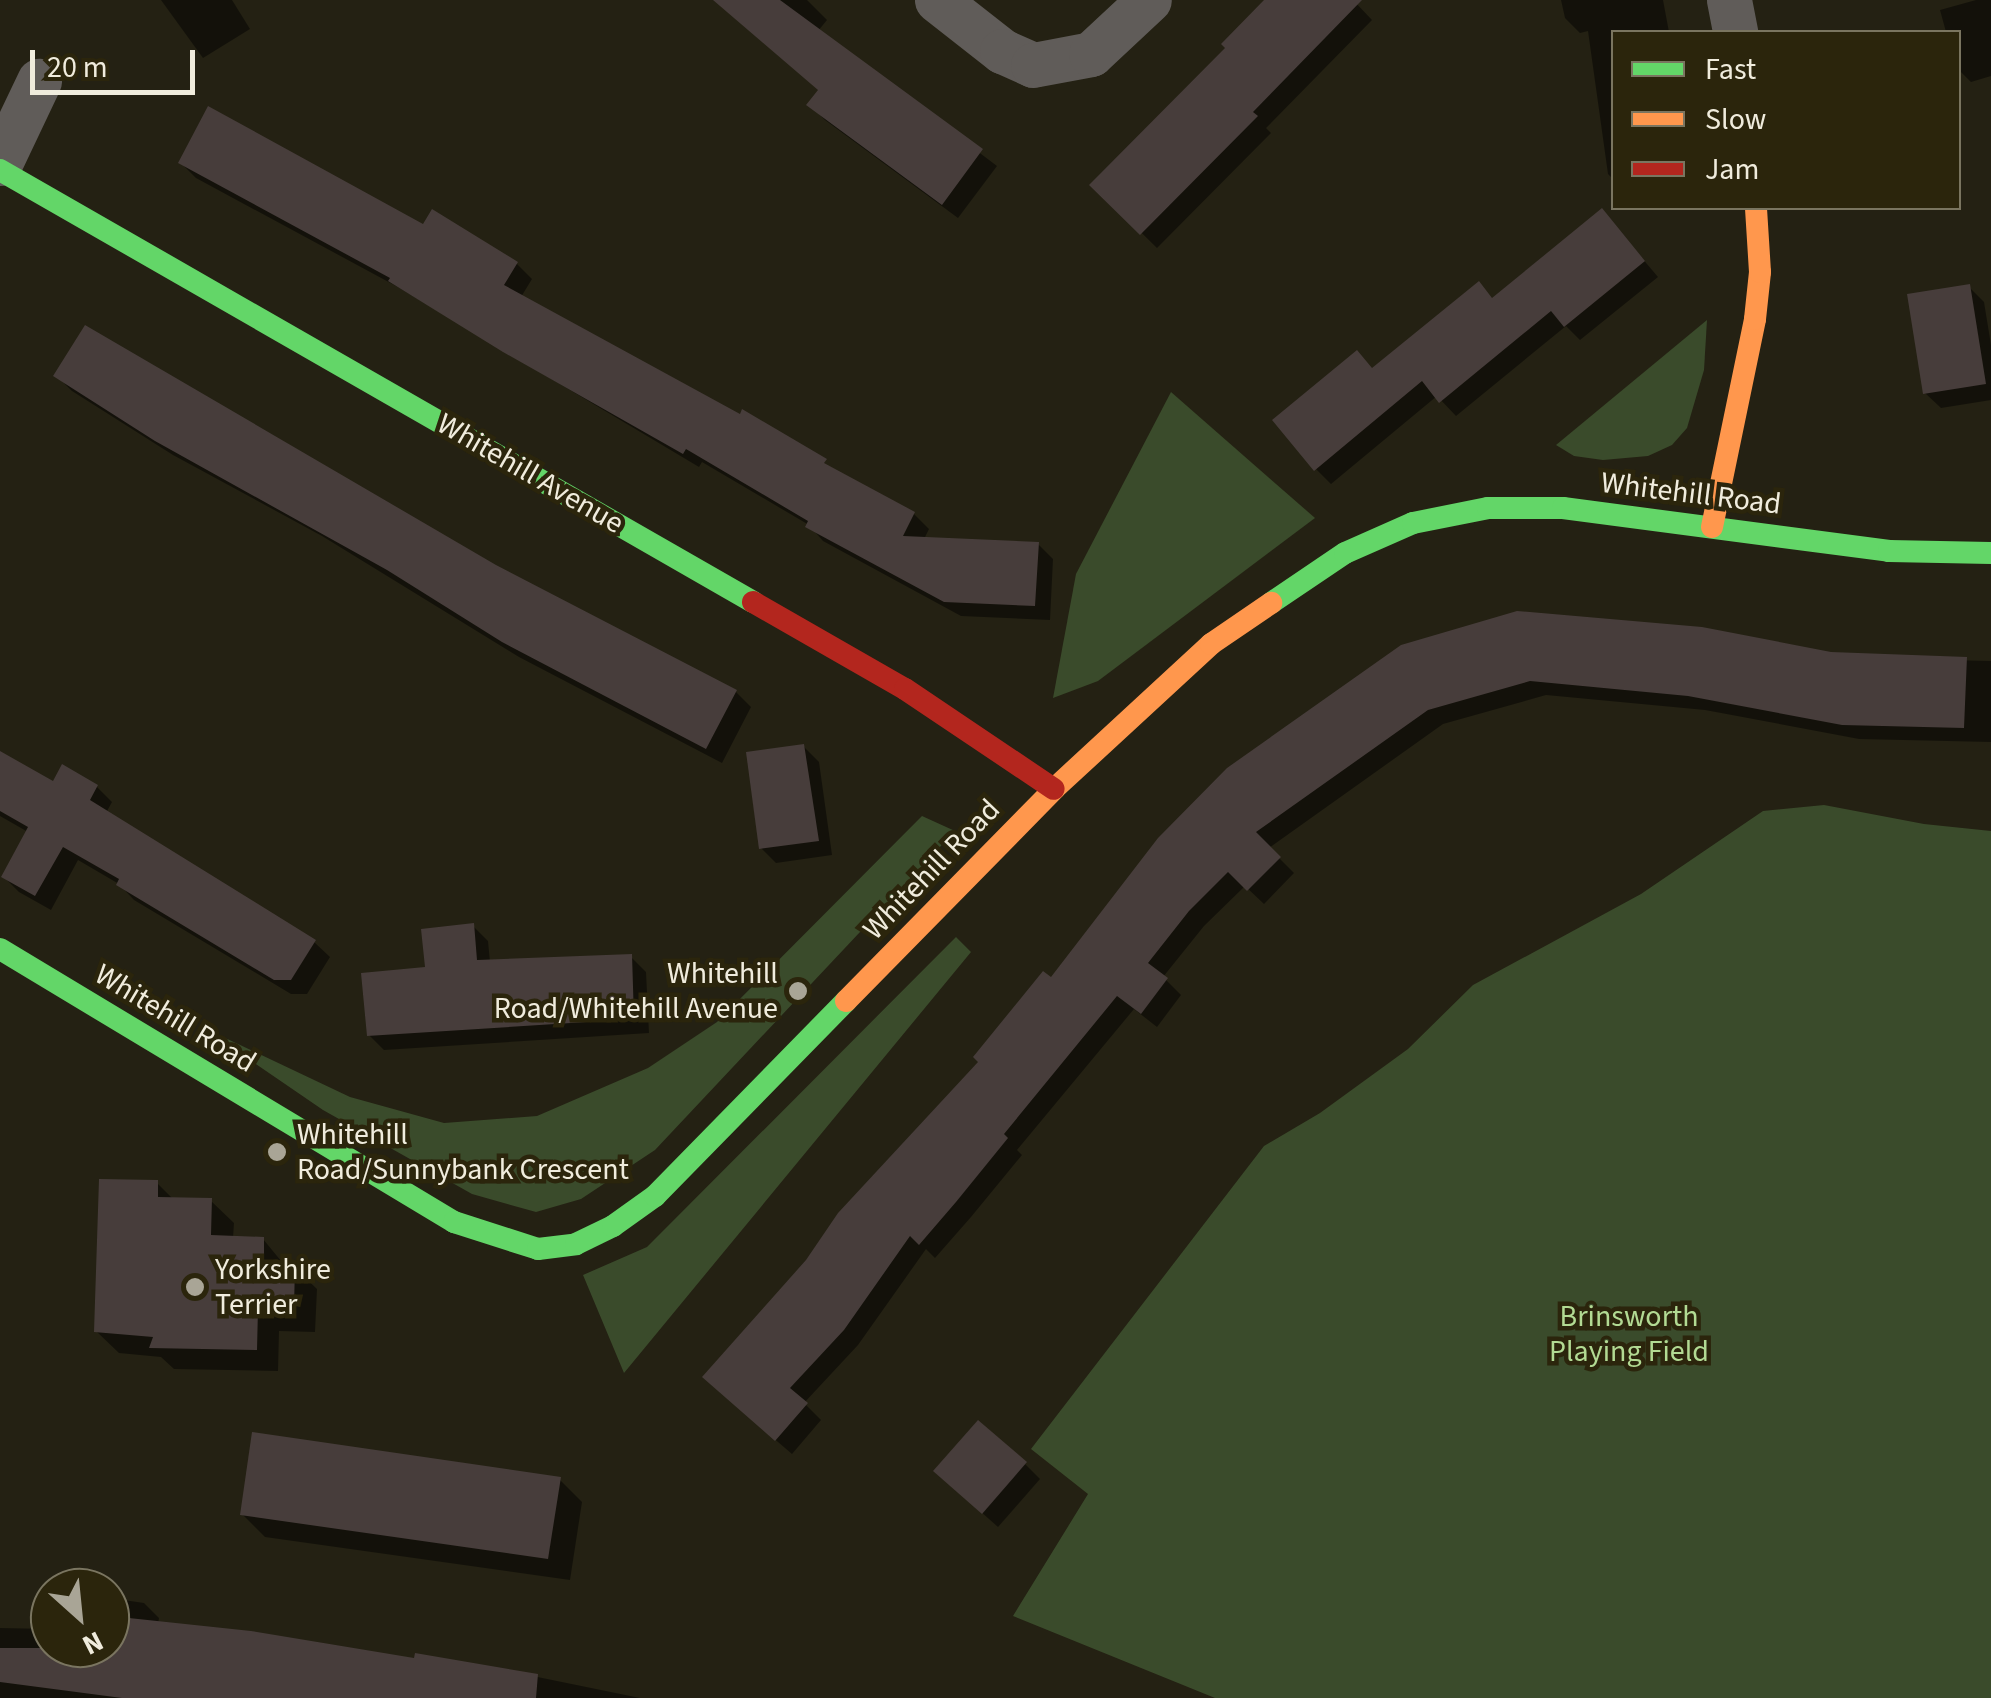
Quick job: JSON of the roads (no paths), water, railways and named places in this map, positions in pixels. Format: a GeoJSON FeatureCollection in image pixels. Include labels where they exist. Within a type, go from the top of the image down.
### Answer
{"type":"FeatureCollection","features":[{"type":"Feature","properties":{"kind":"street"},"geometry":{"type":"LineString","coordinates":[[937,0],[1002,50],[1032,65],[1090,54],[1149,0]]}},
{"type":"Feature","properties":{"kind":"street"},"geometry":{"type":"LineString","coordinates":[[1730,0],[1734,30]]}},
{"type":"Feature","properties":{"kind":"street"},"geometry":{"type":"LineString","coordinates":[[0,162],[40,81]]}},
{"type":"Feature","properties":{"kind":"street","name":"Whitehill Avenue"},"geometry":{"type":"LineString","coordinates":[[0,170],[905,690],[1054,789]]}},
{"type":"Feature","properties":{"kind":"street"},"geometry":{"type":"LineString","coordinates":[[1712,527],[1755,319],[1760,272],[1756,210]]}},
{"type":"Feature","properties":{"kind":"street","name":"Whitehill Road"},"geometry":{"type":"LineString","coordinates":[[0,949],[454,1222],[538,1249],[576,1244],[613,1226],[655,1196],[1054,789],[1212,644],[1345,553],[1413,524],[1488,508],[1544,508],[1889,551],[1991,553]]}},
{"type":"Feature","properties":{"kind":"place","name":"Whitehill Road/Whitehill Avenue"},"geometry":{"type":"Point","coordinates":[798,991]}},
{"type":"Feature","properties":{"kind":"place","name":"Whitehill Road/Sunnybank Crescent"},"geometry":{"type":"Point","coordinates":[277,1152]}},
{"type":"Feature","properties":{"kind":"place","name":"Yorkshire Terrier"},"geometry":{"type":"Point","coordinates":[195,1287]}},
{"type":"Feature","properties":{"kind":"park label","name":"Brinsworth Playing Field"},"geometry":{"type":"Point","coordinates":[1629,1334]}}]}
